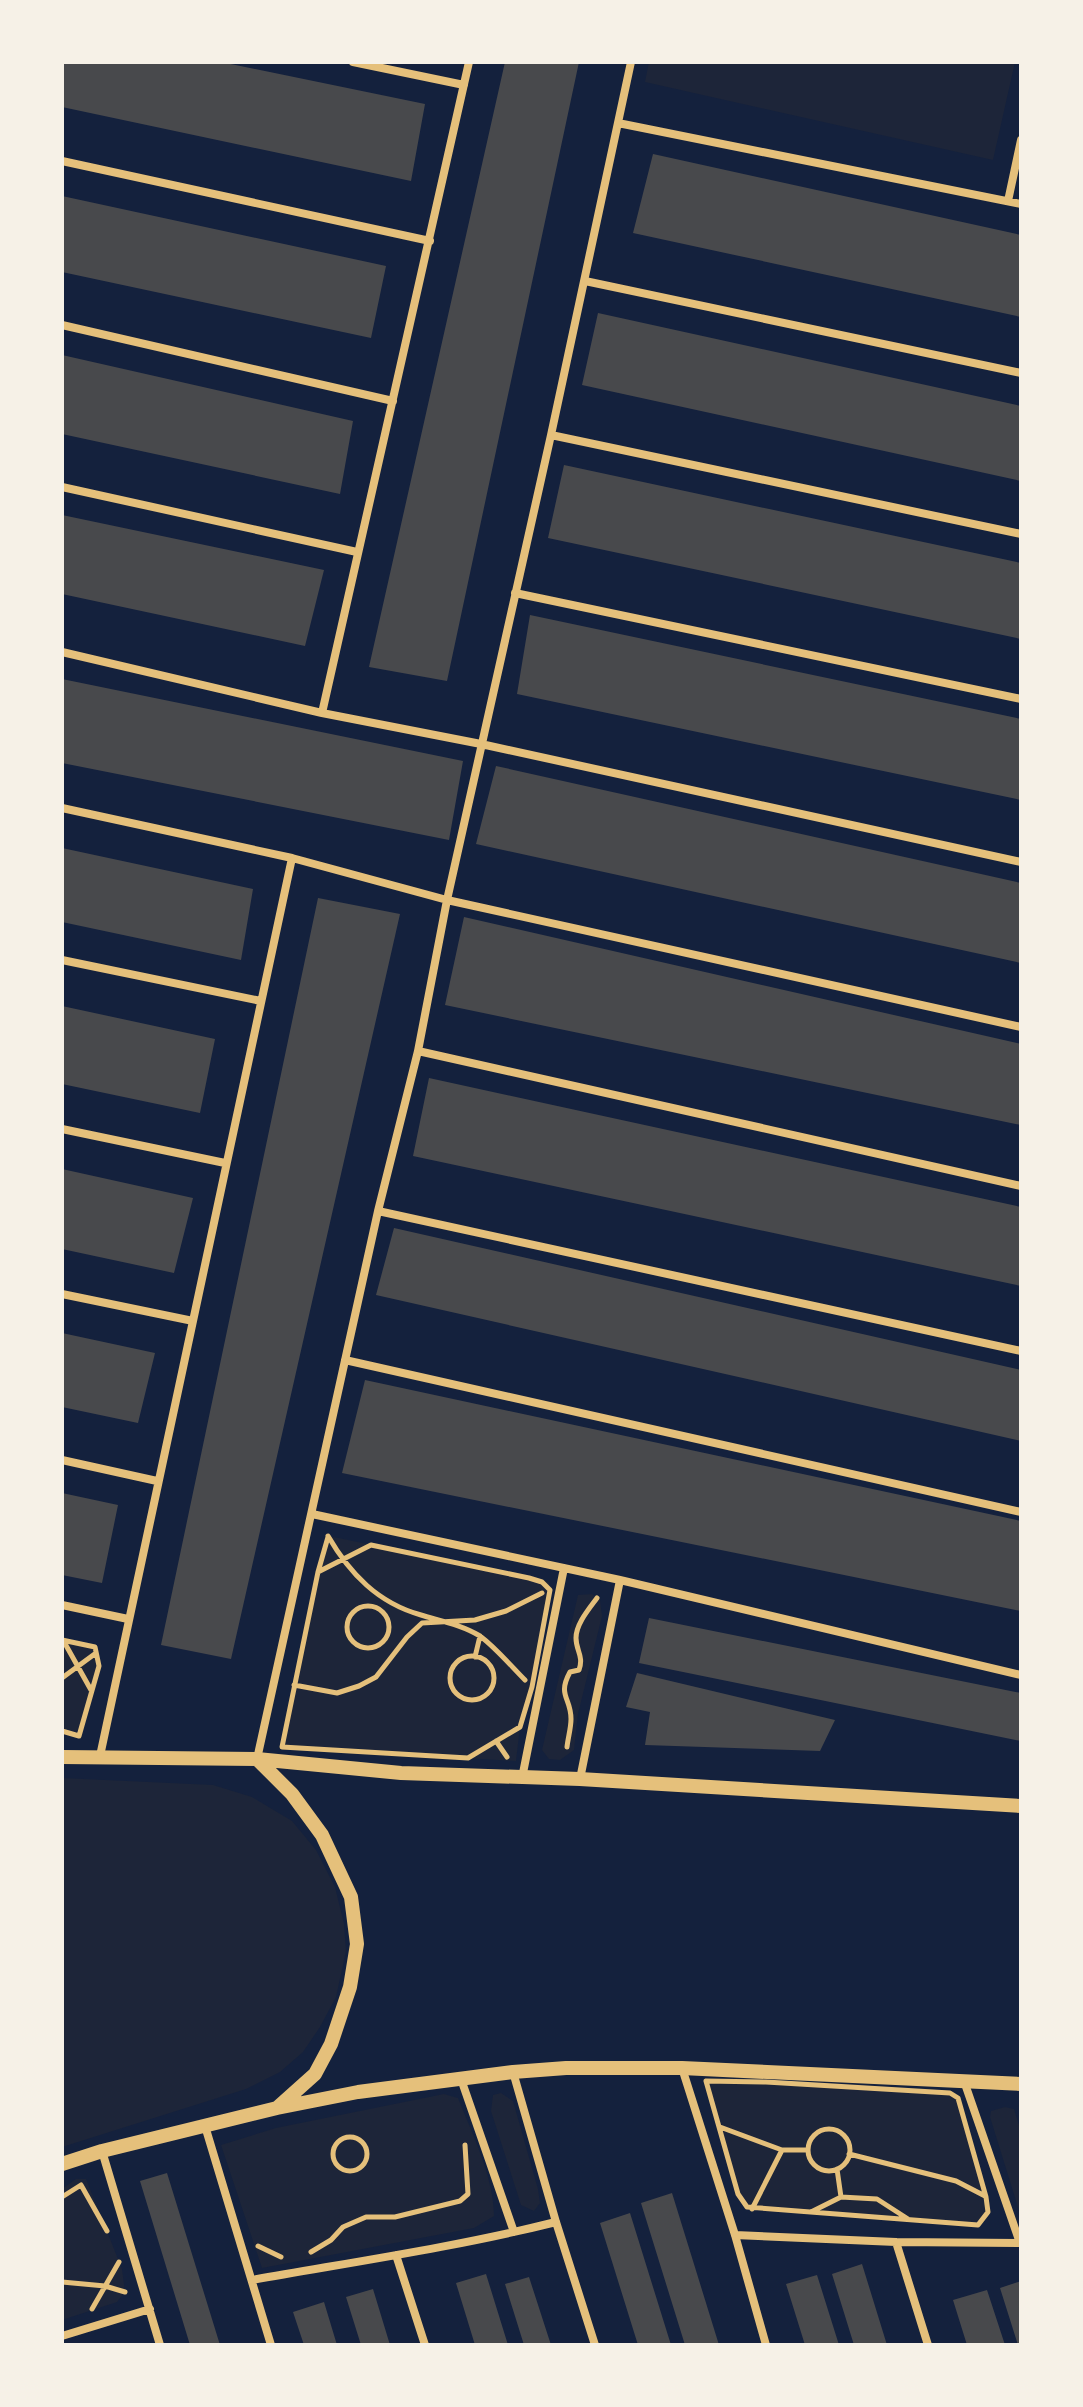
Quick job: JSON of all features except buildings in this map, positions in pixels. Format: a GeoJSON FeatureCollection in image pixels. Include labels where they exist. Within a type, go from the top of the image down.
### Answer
{"type":"FeatureCollection","features":[{"type":"Feature","properties":{"kind":"street"},"geometry":{"type":"LineString","coordinates":[[353,62],[464,85]]}},
{"type":"Feature","properties":{"kind":"street"},"geometry":{"type":"LineString","coordinates":[[322,713],[469,62]]}},
{"type":"Feature","properties":{"kind":"street"},"geometry":{"type":"LineString","coordinates":[[257,1759],[378,1211],[418,1051],[447,900],[631,62]]}},
{"type":"Feature","properties":{"kind":"street"},"geometry":{"type":"LineString","coordinates":[[618,123],[1021,204]]}},
{"type":"Feature","properties":{"kind":"street"},"geometry":{"type":"LineString","coordinates":[[1008,201],[1021,140]]}},
{"type":"Feature","properties":{"kind":"street"},"geometry":{"type":"LineString","coordinates":[[62,161],[430,241]]}},
{"type":"Feature","properties":{"kind":"street"},"geometry":{"type":"LineString","coordinates":[[585,281],[1021,373]]}},
{"type":"Feature","properties":{"kind":"street"},"geometry":{"type":"LineString","coordinates":[[62,325],[393,401]]}},
{"type":"Feature","properties":{"kind":"street"},"geometry":{"type":"LineString","coordinates":[[551,435],[1021,534]]}},
{"type":"Feature","properties":{"kind":"street"},"geometry":{"type":"LineString","coordinates":[[62,487],[357,552]]}},
{"type":"Feature","properties":{"kind":"street"},"geometry":{"type":"LineString","coordinates":[[515,593],[1021,699]]}},
{"type":"Feature","properties":{"kind":"street"},"geometry":{"type":"LineString","coordinates":[[62,652],[322,713],[481,744],[1021,862]]}},
{"type":"Feature","properties":{"kind":"street"},"geometry":{"type":"LineString","coordinates":[[62,808],[292,858],[447,900],[1021,1027]]}},
{"type":"Feature","properties":{"kind":"street"},"geometry":{"type":"LineString","coordinates":[[100,1756],[292,858]]}},
{"type":"Feature","properties":{"kind":"street"},"geometry":{"type":"LineString","coordinates":[[62,960],[261,1001]]}},
{"type":"Feature","properties":{"kind":"street"},"geometry":{"type":"LineString","coordinates":[[418,1051],[1021,1186]]}},
{"type":"Feature","properties":{"kind":"street"},"geometry":{"type":"LineString","coordinates":[[62,1129],[225,1163]]}},
{"type":"Feature","properties":{"kind":"street"},"geometry":{"type":"LineString","coordinates":[[378,1211],[1021,1351]]}},
{"type":"Feature","properties":{"kind":"street"},"geometry":{"type":"LineString","coordinates":[[62,1294],[193,1321]]}},
{"type":"Feature","properties":{"kind":"street"},"geometry":{"type":"LineString","coordinates":[[345,1360],[1021,1512]]}},
{"type":"Feature","properties":{"kind":"street"},"geometry":{"type":"LineString","coordinates":[[62,1460],[157,1481]]}},
{"type":"Feature","properties":{"kind":"street"},"geometry":{"type":"LineString","coordinates":[[312,1514],[620,1580],[1021,1675]]}},
{"type":"Feature","properties":{"kind":"street"},"geometry":{"type":"LineString","coordinates":[[522,1778],[564,1568]]}},
{"type":"Feature","properties":{"kind":"street"},"geometry":{"type":"LineString","coordinates":[[580,1779],[620,1580]]}},
{"type":"Feature","properties":{"kind":"street"},"geometry":{"type":"LineString","coordinates":[[62,1605],[128,1619]]}},
{"type":"Feature","properties":{"kind":"street"},"geometry":{"type":"LineString","coordinates":[[62,1757],[257,1759],[401,1773],[580,1779],[1021,1806]]}},
{"type":"Feature","properties":{"kind":"street"},"geometry":{"type":"LineString","coordinates":[[257,1759],[292,1794],[322,1835],[351,1897],[357,1944],[350,1987],[331,2044],[315,2074],[277,2108]]}},
{"type":"Feature","properties":{"kind":"street"},"geometry":{"type":"LineString","coordinates":[[62,2164],[102,2151],[277,2108],[358,2092],[513,2072],[566,2068],[682,2068],[1021,2084]]}},
{"type":"Feature","properties":{"kind":"street"},"geometry":{"type":"LineString","coordinates":[[682,2068],[766,2345]]}},
{"type":"Feature","properties":{"kind":"street"},"geometry":{"type":"LineString","coordinates":[[513,2072],[595,2345]]}},
{"type":"Feature","properties":{"kind":"street"},"geometry":{"type":"LineString","coordinates":[[461,2079],[514,2232]]}},
{"type":"Feature","properties":{"kind":"street"},"geometry":{"type":"LineString","coordinates":[[735,2235],[896,2242],[1020,2243],[964,2080]]}},
{"type":"Feature","properties":{"kind":"street"},"geometry":{"type":"LineString","coordinates":[[205,2126],[271,2345]]}},
{"type":"Feature","properties":{"kind":"street"},"geometry":{"type":"LineString","coordinates":[[102,2151],[160,2345]]}},
{"type":"Feature","properties":{"kind":"street"},"geometry":{"type":"LineString","coordinates":[[252,2280],[396,2255],[556,2222]]}},
{"type":"Feature","properties":{"kind":"street"},"geometry":{"type":"LineString","coordinates":[[896,2242],[928,2345]]}},
{"type":"Feature","properties":{"kind":"street"},"geometry":{"type":"LineString","coordinates":[[396,2255],[425,2345]]}},
{"type":"Feature","properties":{"kind":"street"},"geometry":{"type":"LineString","coordinates":[[62,2336],[150,2309]]}},
{"type":"Feature","properties":{"kind":"path"},"geometry":{"type":"LineString","coordinates":[[482,1759],[282,1747],[328,1536],[342,1561],[368,1588],[397,1606],[447,1621],[480,1636],[532,1687]]}},
{"type":"Feature","properties":{"kind":"path"},"geometry":{"type":"LineString","coordinates":[[318,1572],[371,1545],[529,1578],[542,1582],[550,1590]]}},
{"type":"Feature","properties":{"kind":"path"},"geometry":{"type":"LineString","coordinates":[[367,1606],[368,1588]]}},
{"type":"Feature","properties":{"kind":"path"},"geometry":{"type":"LineString","coordinates":[[294,1685],[337,1693],[359,1686],[376,1677],[422,1623],[475,1620],[506,1611],[550,1590]]}},
{"type":"Feature","properties":{"kind":"path"},"geometry":{"type":"LineString","coordinates":[[519,1738],[550,1590]]}},
{"type":"Feature","properties":{"kind":"path"},"geometry":{"type":"LineString","coordinates":[[566,1756],[571,1718],[563,1684],[570,1672],[579,1670],[581,1665],[582,1655],[577,1647],[576,1635],[597,1598]]}},
{"type":"Feature","properties":{"kind":"path"},"geometry":{"type":"LineString","coordinates":[[367,1606],[381,1610],[388,1622],[388,1636],[372,1649],[358,1647],[346,1629],[349,1616],[367,1606]]}},
{"type":"Feature","properties":{"kind":"path"},"geometry":{"type":"LineString","coordinates":[[475,1657],[480,1636]]}},
{"type":"Feature","properties":{"kind":"path"},"geometry":{"type":"LineString","coordinates":[[63,1640],[91,1691]]}},
{"type":"Feature","properties":{"kind":"path"},"geometry":{"type":"LineString","coordinates":[[62,1731],[79,1736],[99,1666],[95,1647],[63,1640]]}},
{"type":"Feature","properties":{"kind":"path"},"geometry":{"type":"LineString","coordinates":[[62,1678],[96,1653]]}},
{"type":"Feature","properties":{"kind":"path"},"geometry":{"type":"LineString","coordinates":[[475,1657],[488,1663],[494,1676],[493,1682],[487,1694],[467,1700],[455,1692],[450,1678],[455,1664],[461,1659],[475,1657]]}},
{"type":"Feature","properties":{"kind":"path"},"geometry":{"type":"LineString","coordinates":[[468,1758],[520,1727]]}},
{"type":"Feature","properties":{"kind":"path"},"geometry":{"type":"LineString","coordinates":[[495,1760],[513,1761],[496,1741]]}},
{"type":"Feature","properties":{"kind":"path"},"geometry":{"type":"LineString","coordinates":[[706,2081],[950,2093],[958,2098],[986,2197],[988,2212],[978,2225],[747,2207],[738,2194],[706,2081]]}},
{"type":"Feature","properties":{"kind":"path"},"geometry":{"type":"LineString","coordinates":[[719,2126],[782,2150],[807,2150]]}},
{"type":"Feature","properties":{"kind":"path"},"geometry":{"type":"LineString","coordinates":[[830,2129],[843,2135],[849,2154],[837,2169],[823,2170],[812,2163],[807,2150],[817,2133],[830,2129]]}},
{"type":"Feature","properties":{"kind":"path"},"geometry":{"type":"LineString","coordinates":[[357,2138],[365,2145],[366,2162],[358,2169],[341,2169],[334,2160],[334,2148],[341,2139],[357,2138]]}},
{"type":"Feature","properties":{"kind":"path"},"geometry":{"type":"LineString","coordinates":[[322,2257],[306,2257],[331,2240],[343,2227],[366,2217],[395,2217],[460,2201],[468,2194],[465,2142]]}},
{"type":"Feature","properties":{"kind":"path"},"geometry":{"type":"LineString","coordinates":[[752,2209],[782,2150]]}},
{"type":"Feature","properties":{"kind":"path"},"geometry":{"type":"LineString","coordinates":[[849,2154],[956,2181],[986,2197]]}},
{"type":"Feature","properties":{"kind":"path"},"geometry":{"type":"LineString","coordinates":[[837,2169],[841,2197]]}},
{"type":"Feature","properties":{"kind":"path"},"geometry":{"type":"LineString","coordinates":[[62,2197],[81,2185],[108,2232]]}},
{"type":"Feature","properties":{"kind":"path"},"geometry":{"type":"LineString","coordinates":[[811,2213],[841,2197],[877,2199],[910,2221]]}},
{"type":"Feature","properties":{"kind":"path"},"geometry":{"type":"LineString","coordinates":[[258,2256],[254,2243],[292,2263]]}},
{"type":"Feature","properties":{"kind":"path"},"geometry":{"type":"LineString","coordinates":[[91,2310],[119,2261]]}},
{"type":"Feature","properties":{"kind":"path"},"geometry":{"type":"LineString","coordinates":[[62,2282],[105,2286],[125,2292]]}},
{"type":"Feature","properties":{"kind":"shaded area"},"geometry":{"type":"Polygon","coordinates":[[[649,62],[1015,62],[993,160],[645,82],[649,62]]]}},
{"type":"Feature","properties":{"kind":"shaded area"},"geometry":{"type":"Polygon","coordinates":[[[329,1536],[549,1582],[516,1761],[282,1747],[329,1536]]]}},
{"type":"Feature","properties":{"kind":"shaded area"},"geometry":{"type":"Polygon","coordinates":[[[592,1594],[600,1600],[602,1616],[578,1714],[574,1750],[560,1760],[549,1759],[542,1750],[578,1595],[592,1594]]]}},
{"type":"Feature","properties":{"kind":"shaded area"},"geometry":{"type":"Polygon","coordinates":[[[62,1640],[95,1647],[99,1666],[79,1736],[62,1731],[62,1640]]]}},
{"type":"Feature","properties":{"kind":"shaded area"},"geometry":{"type":"Polygon","coordinates":[[[62,1778],[213,1785],[252,1797],[292,1821],[316,1850],[335,1887],[344,1924],[346,1951],[336,1997],[320,2027],[303,2052],[280,2072],[246,2089],[62,2147],[62,1778]]]}},
{"type":"Feature","properties":{"kind":"shaded area"},"geometry":{"type":"Polygon","coordinates":[[[706,2081],[950,2093],[958,2098],[988,2212],[978,2225],[747,2207],[738,2194],[706,2081]]]}},
{"type":"Feature","properties":{"kind":"shaded area"},"geometry":{"type":"Polygon","coordinates":[[[501,2093],[513,2101],[538,2189],[540,2203],[534,2211],[521,2205],[491,2111],[493,2095],[501,2093]]]}},
{"type":"Feature","properties":{"kind":"shaded area"},"geometry":{"type":"Polygon","coordinates":[[[444,2094],[458,2098],[470,2126],[490,2186],[494,2216],[474,2228],[262,2268],[221,2145],[276,2128],[444,2094]]]}},
{"type":"Feature","properties":{"kind":"shaded area"},"geometry":{"type":"Polygon","coordinates":[[[1005,2107],[1014,2109],[1021,2132],[1021,2217],[990,2117],[991,2111],[1005,2107]]]}},
{"type":"Feature","properties":{"kind":"shaded area"},"geometry":{"type":"Polygon","coordinates":[[[76,2179],[86,2179],[122,2269],[125,2292],[117,2302],[62,2320],[62,2189],[76,2179]]]}}]}
